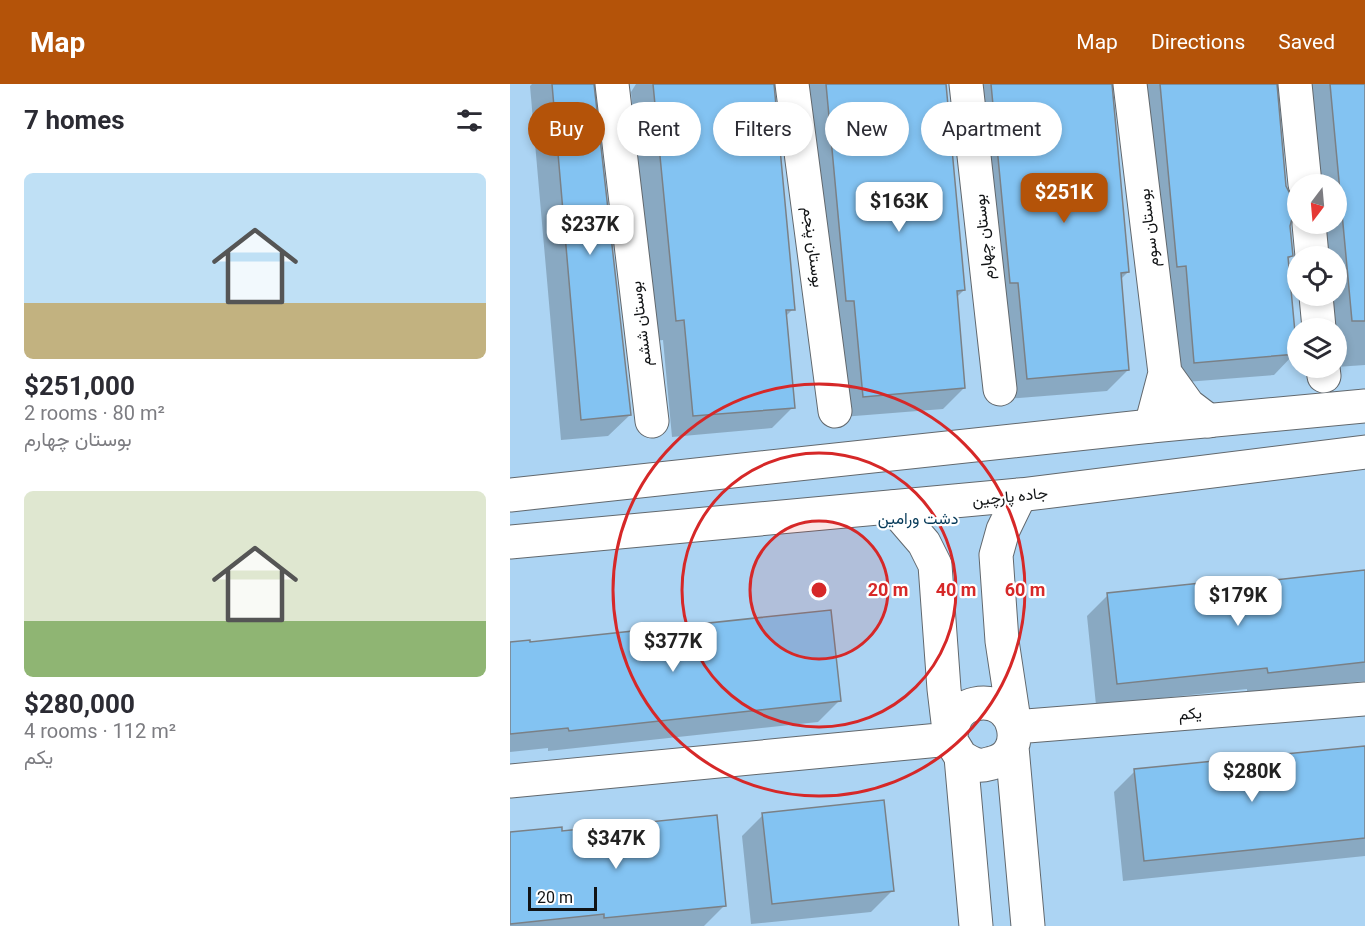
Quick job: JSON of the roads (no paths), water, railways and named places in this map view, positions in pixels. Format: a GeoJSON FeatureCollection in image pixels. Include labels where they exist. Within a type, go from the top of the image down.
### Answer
{"type":"FeatureCollection","features":[{"type":"Feature","properties":{"kind":"street","name":"بوستان ششم"},"geometry":{"type":"LineString","coordinates":[[612,84],[652,421]]}},
{"type":"Feature","properties":{"kind":"street","name":"بوستان پنجم"},"geometry":{"type":"LineString","coordinates":[[792,84],[835,411]]}},
{"type":"Feature","properties":{"kind":"street","name":"بوستان چهارم"},"geometry":{"type":"LineString","coordinates":[[966,84],[1000,389]]}},
{"type":"Feature","properties":{"kind":"street","name":"بوستان سوم"},"geometry":{"type":"LineString","coordinates":[[1130,84],[1165,373],[1151,426]]}},
{"type":"Feature","properties":{"kind":"street"},"geometry":{"type":"LineString","coordinates":[[1295,84],[1304,174]]}},
{"type":"Feature","properties":{"kind":"street","name":"بوستان سوم"},"geometry":{"type":"LineString","coordinates":[[1165,373],[1188,405],[1209,421]]}},
{"type":"Feature","properties":{"kind":"street"},"geometry":{"type":"LineString","coordinates":[[510,495],[1151,426],[1365,406]]}},
{"type":"Feature","properties":{"kind":"street","name":"جاده پارچین"},"geometry":{"type":"LineString","coordinates":[[510,542],[1020,495],[1365,452]]}},
{"type":"Feature","properties":{"kind":"street"},"geometry":{"type":"LineString","coordinates":[[1020,495],[1003,530],[996,555],[1028,926]]}},
{"type":"Feature","properties":{"kind":"street"},"geometry":{"type":"LineString","coordinates":[[893,507],[924,543],[935,565],[944,689],[956,748],[979,766],[999,762],[1013,737],[1004,709],[986,701],[966,705],[953,720],[956,748],[976,926]]}},
{"type":"Feature","properties":{"kind":"street","name":"یکم"},"geometry":{"type":"LineString","coordinates":[[1013,737],[1365,699]]}},
{"type":"Feature","properties":{"kind":"street"},"geometry":{"type":"LineString","coordinates":[[510,781],[956,748]]}},
{"type":"Feature","properties":{"kind":"park label","name":"دشت ورامین"},"geometry":{"type":"Point","coordinates":[918,518]}}]}
